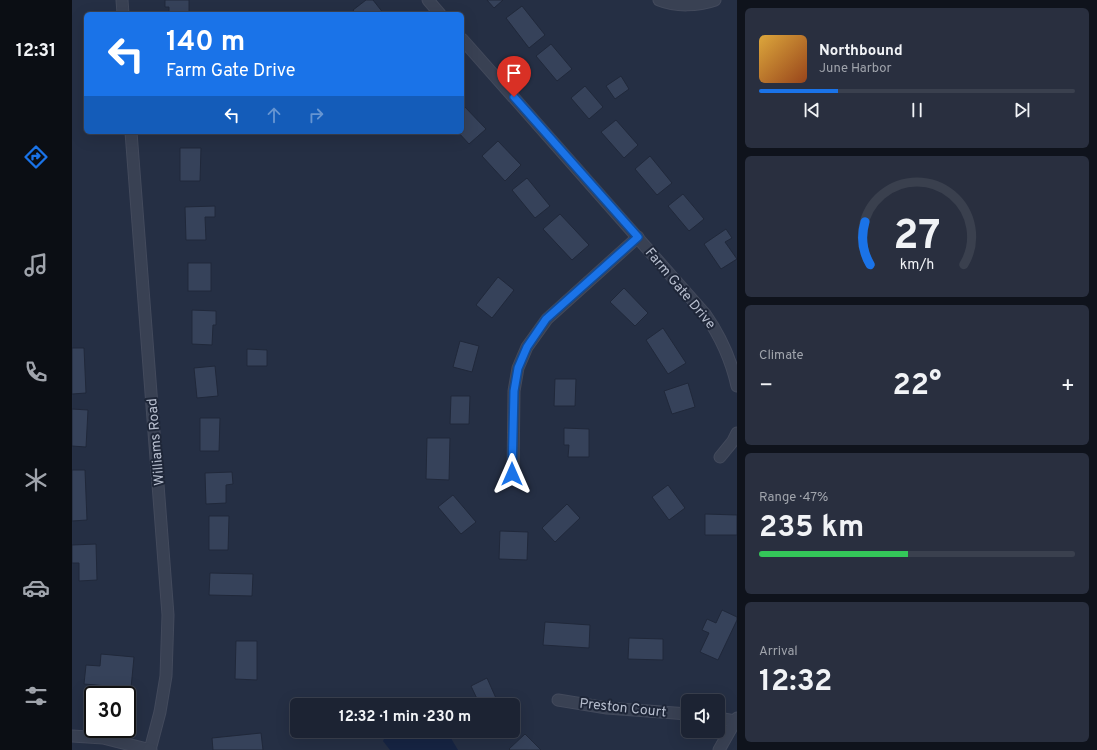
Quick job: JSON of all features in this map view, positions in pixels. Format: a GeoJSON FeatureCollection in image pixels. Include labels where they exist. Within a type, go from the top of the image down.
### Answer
{"type":"FeatureCollection","features":[{"type":"Feature","properties":{"kind":"street"},"geometry":{"type":"LineString","coordinates":[[122,0],[123,12]]}},
{"type":"Feature","properties":{"kind":"street"},"geometry":{"type":"LineString","coordinates":[[428,0],[438,12]]}},
{"type":"Feature","properties":{"kind":"street"},"geometry":{"type":"LineString","coordinates":[[659,0],[680,5],[703,4],[715,0]]}},
{"type":"Feature","properties":{"kind":"street","name":"Farm Gate Drive"},"geometry":{"type":"LineString","coordinates":[[464,41],[705,314],[719,334],[733,367],[737,386]]}},
{"type":"Feature","properties":{"kind":"street","name":"Williams Road"},"geometry":{"type":"LineString","coordinates":[[131,134],[168,615],[166,676],[160,712],[150,750]]}},
{"type":"Feature","properties":{"kind":"street"},"geometry":{"type":"LineString","coordinates":[[512,474],[514,391],[518,368],[527,347],[546,319],[638,237]]}},
{"type":"Feature","properties":{"kind":"street"},"geometry":{"type":"LineString","coordinates":[[720,457],[733,441],[737,433]]}},
{"type":"Feature","properties":{"kind":"street","name":"Preston Court"},"geometry":{"type":"LineString","coordinates":[[558,700],[607,708],[681,713]]}},
{"type":"Feature","properties":{"kind":"street"},"geometry":{"type":"LineString","coordinates":[[719,750],[736,719],[725,718]]}},
{"type":"Feature","properties":{"kind":"street"},"geometry":{"type":"LineString","coordinates":[[72,736],[103,738],[150,750]]}},
{"type":"Feature","properties":{"kind":"water"},"geometry":{"type":"Polygon","coordinates":[[[384,738],[451,738],[458,750],[390,750],[383,741],[384,738]]]}},
{"type":"Feature","properties":{"kind":"building"},"geometry":{"type":"Polygon","coordinates":[[[165,0],[189,0],[189,12],[169,12],[169,7],[165,7],[165,0]]]}},
{"type":"Feature","properties":{"kind":"building"},"geometry":{"type":"Polygon","coordinates":[[[366,0],[373,0],[382,12],[354,12],[353,10],[366,0]]]}},
{"type":"Feature","properties":{"kind":"building"},"geometry":{"type":"Polygon","coordinates":[[[487,0],[503,0],[494,8],[487,0]]]}},
{"type":"Feature","properties":{"kind":"building"},"geometry":{"type":"Polygon","coordinates":[[[522,6],[545,35],[529,48],[506,18],[522,6]]]}},
{"type":"Feature","properties":{"kind":"building"},"geometry":{"type":"Polygon","coordinates":[[[551,44],[572,69],[557,81],[536,56],[551,44]]]}},
{"type":"Feature","properties":{"kind":"building"},"geometry":{"type":"Polygon","coordinates":[[[621,76],[629,89],[615,99],[606,86],[621,76]]]}},
{"type":"Feature","properties":{"kind":"building"},"geometry":{"type":"Polygon","coordinates":[[[585,86],[603,107],[589,119],[571,98],[585,86]]]}},
{"type":"Feature","properties":{"kind":"building"},"geometry":{"type":"Polygon","coordinates":[[[464,106],[486,129],[469,144],[460,134],[464,134],[464,106]]]}},
{"type":"Feature","properties":{"kind":"building"},"geometry":{"type":"Polygon","coordinates":[[[616,120],[638,145],[624,158],[601,132],[616,120]]]}},
{"type":"Feature","properties":{"kind":"building"},"geometry":{"type":"Polygon","coordinates":[[[498,141],[521,165],[505,181],[482,156],[498,141]]]}},
{"type":"Feature","properties":{"kind":"building"},"geometry":{"type":"Polygon","coordinates":[[[180,148],[201,148],[200,181],[180,181],[180,148]]]}},
{"type":"Feature","properties":{"kind":"building"},"geometry":{"type":"Polygon","coordinates":[[[650,156],[672,183],[657,195],[635,169],[650,156]]]}},
{"type":"Feature","properties":{"kind":"building"},"geometry":{"type":"Polygon","coordinates":[[[527,178],[550,206],[535,218],[512,190],[527,178]]]}},
{"type":"Feature","properties":{"kind":"building"},"geometry":{"type":"Polygon","coordinates":[[[683,194],[704,219],[689,231],[668,206],[683,194]]]}},
{"type":"Feature","properties":{"kind":"building"},"geometry":{"type":"Polygon","coordinates":[[[215,206],[215,217],[205,217],[206,240],[186,240],[185,207],[215,206]]]}},
{"type":"Feature","properties":{"kind":"building"},"geometry":{"type":"Polygon","coordinates":[[[560,214],[589,245],[572,260],[543,229],[560,214]]]}},
{"type":"Feature","properties":{"kind":"building"},"geometry":{"type":"Polygon","coordinates":[[[726,229],[732,238],[725,242],[737,259],[721,269],[704,244],[726,229]]]}},
{"type":"Feature","properties":{"kind":"building"},"geometry":{"type":"Polygon","coordinates":[[[188,263],[211,263],[211,291],[188,291],[188,263]]]}},
{"type":"Feature","properties":{"kind":"building"},"geometry":{"type":"Polygon","coordinates":[[[498,277],[514,290],[492,318],[476,305],[498,277]]]}},
{"type":"Feature","properties":{"kind":"building"},"geometry":{"type":"Polygon","coordinates":[[[624,288],[648,313],[635,326],[610,302],[624,288]]]}},
{"type":"Feature","properties":{"kind":"building"},"geometry":{"type":"Polygon","coordinates":[[[192,310],[216,311],[216,325],[213,325],[212,345],[192,344],[192,310]]]}},
{"type":"Feature","properties":{"kind":"building"},"geometry":{"type":"Polygon","coordinates":[[[663,328],[686,363],[668,374],[646,340],[663,328]]]}},
{"type":"Feature","properties":{"kind":"building"},"geometry":{"type":"Polygon","coordinates":[[[460,341],[479,346],[472,372],[453,367],[460,341]]]}},
{"type":"Feature","properties":{"kind":"building"},"geometry":{"type":"Polygon","coordinates":[[[72,348],[84,348],[86,393],[72,394],[72,348]]]}},
{"type":"Feature","properties":{"kind":"building"},"geometry":{"type":"Polygon","coordinates":[[[247,349],[267,350],[267,366],[247,366],[247,349]]]}},
{"type":"Feature","properties":{"kind":"building"},"geometry":{"type":"Polygon","coordinates":[[[215,366],[218,396],[197,398],[194,368],[215,366]]]}},
{"type":"Feature","properties":{"kind":"building"},"geometry":{"type":"Polygon","coordinates":[[[555,379],[576,379],[575,406],[554,406],[555,379]]]}},
{"type":"Feature","properties":{"kind":"building"},"geometry":{"type":"Polygon","coordinates":[[[688,383],[695,407],[672,414],[664,391],[688,383]]]}},
{"type":"Feature","properties":{"kind":"building"},"geometry":{"type":"Polygon","coordinates":[[[451,396],[470,396],[469,424],[450,424],[451,396]]]}},
{"type":"Feature","properties":{"kind":"building"},"geometry":{"type":"Polygon","coordinates":[[[72,409],[88,410],[86,447],[72,446],[72,409]]]}},
{"type":"Feature","properties":{"kind":"building"},"geometry":{"type":"Polygon","coordinates":[[[200,418],[220,418],[219,451],[200,451],[200,418]]]}},
{"type":"Feature","properties":{"kind":"building"},"geometry":{"type":"Polygon","coordinates":[[[564,428],[589,429],[589,457],[568,457],[569,445],[564,445],[564,428]]]}},
{"type":"Feature","properties":{"kind":"building"},"geometry":{"type":"Polygon","coordinates":[[[427,438],[450,438],[449,480],[426,479],[427,438]]]}},
{"type":"Feature","properties":{"kind":"building"},"geometry":{"type":"Polygon","coordinates":[[[72,470],[85,470],[87,520],[72,521],[72,470]]]}},
{"type":"Feature","properties":{"kind":"building"},"geometry":{"type":"Polygon","coordinates":[[[232,472],[233,484],[226,485],[226,503],[206,504],[205,473],[232,472]]]}},
{"type":"Feature","properties":{"kind":"building"},"geometry":{"type":"Polygon","coordinates":[[[668,485],[685,508],[669,520],[652,497],[668,485]]]}},
{"type":"Feature","properties":{"kind":"building"},"geometry":{"type":"Polygon","coordinates":[[[453,495],[476,522],[461,534],[438,507],[453,495]]]}},
{"type":"Feature","properties":{"kind":"building"},"geometry":{"type":"Polygon","coordinates":[[[567,504],[580,518],[555,542],[542,528],[567,504]]]}},
{"type":"Feature","properties":{"kind":"building"},"geometry":{"type":"Polygon","coordinates":[[[705,514],[737,515],[737,535],[705,535],[705,514]]]}},
{"type":"Feature","properties":{"kind":"building"},"geometry":{"type":"Polygon","coordinates":[[[209,516],[229,516],[228,550],[209,550],[209,516]]]}},
{"type":"Feature","properties":{"kind":"building"},"geometry":{"type":"Polygon","coordinates":[[[500,531],[528,532],[527,560],[499,559],[500,531]]]}},
{"type":"Feature","properties":{"kind":"building"},"geometry":{"type":"Polygon","coordinates":[[[96,544],[97,580],[79,581],[79,563],[72,563],[72,545],[96,544]]]}},
{"type":"Feature","properties":{"kind":"building"},"geometry":{"type":"Polygon","coordinates":[[[210,573],[253,574],[252,596],[209,595],[210,573]]]}},
{"type":"Feature","properties":{"kind":"building"},"geometry":{"type":"Polygon","coordinates":[[[722,610],[737,617],[737,620],[718,660],[700,652],[709,633],[702,630],[707,619],[716,623],[722,610]]]}},
{"type":"Feature","properties":{"kind":"building"},"geometry":{"type":"Polygon","coordinates":[[[545,622],[590,625],[589,648],[543,645],[545,622]]]}},
{"type":"Feature","properties":{"kind":"building"},"geometry":{"type":"Polygon","coordinates":[[[629,638],[663,639],[663,660],[628,659],[629,638]]]}},
{"type":"Feature","properties":{"kind":"building"},"geometry":{"type":"Polygon","coordinates":[[[236,641],[257,641],[257,680],[235,679],[236,641]]]}},
{"type":"Feature","properties":{"kind":"building"},"geometry":{"type":"Polygon","coordinates":[[[101,654],[134,657],[131,686],[84,684],[86,665],[100,666],[101,654]]]}},
{"type":"Feature","properties":{"kind":"building"},"geometry":{"type":"Polygon","coordinates":[[[487,678],[496,698],[477,698],[471,686],[487,678]]]}},
{"type":"Feature","properties":{"kind":"building"},"geometry":{"type":"Polygon","coordinates":[[[261,733],[263,750],[213,750],[212,738],[261,733]]]}},
{"type":"Feature","properties":{"kind":"building"},"geometry":{"type":"Polygon","coordinates":[[[525,734],[541,750],[509,749],[525,734]]]}},
{"type":"Feature","properties":{"kind":"route"},"geometry":{"type":"LineString","coordinates":[[512,474],[514,391],[518,368],[527,347],[546,319],[638,237],[514,97]]}}]}
